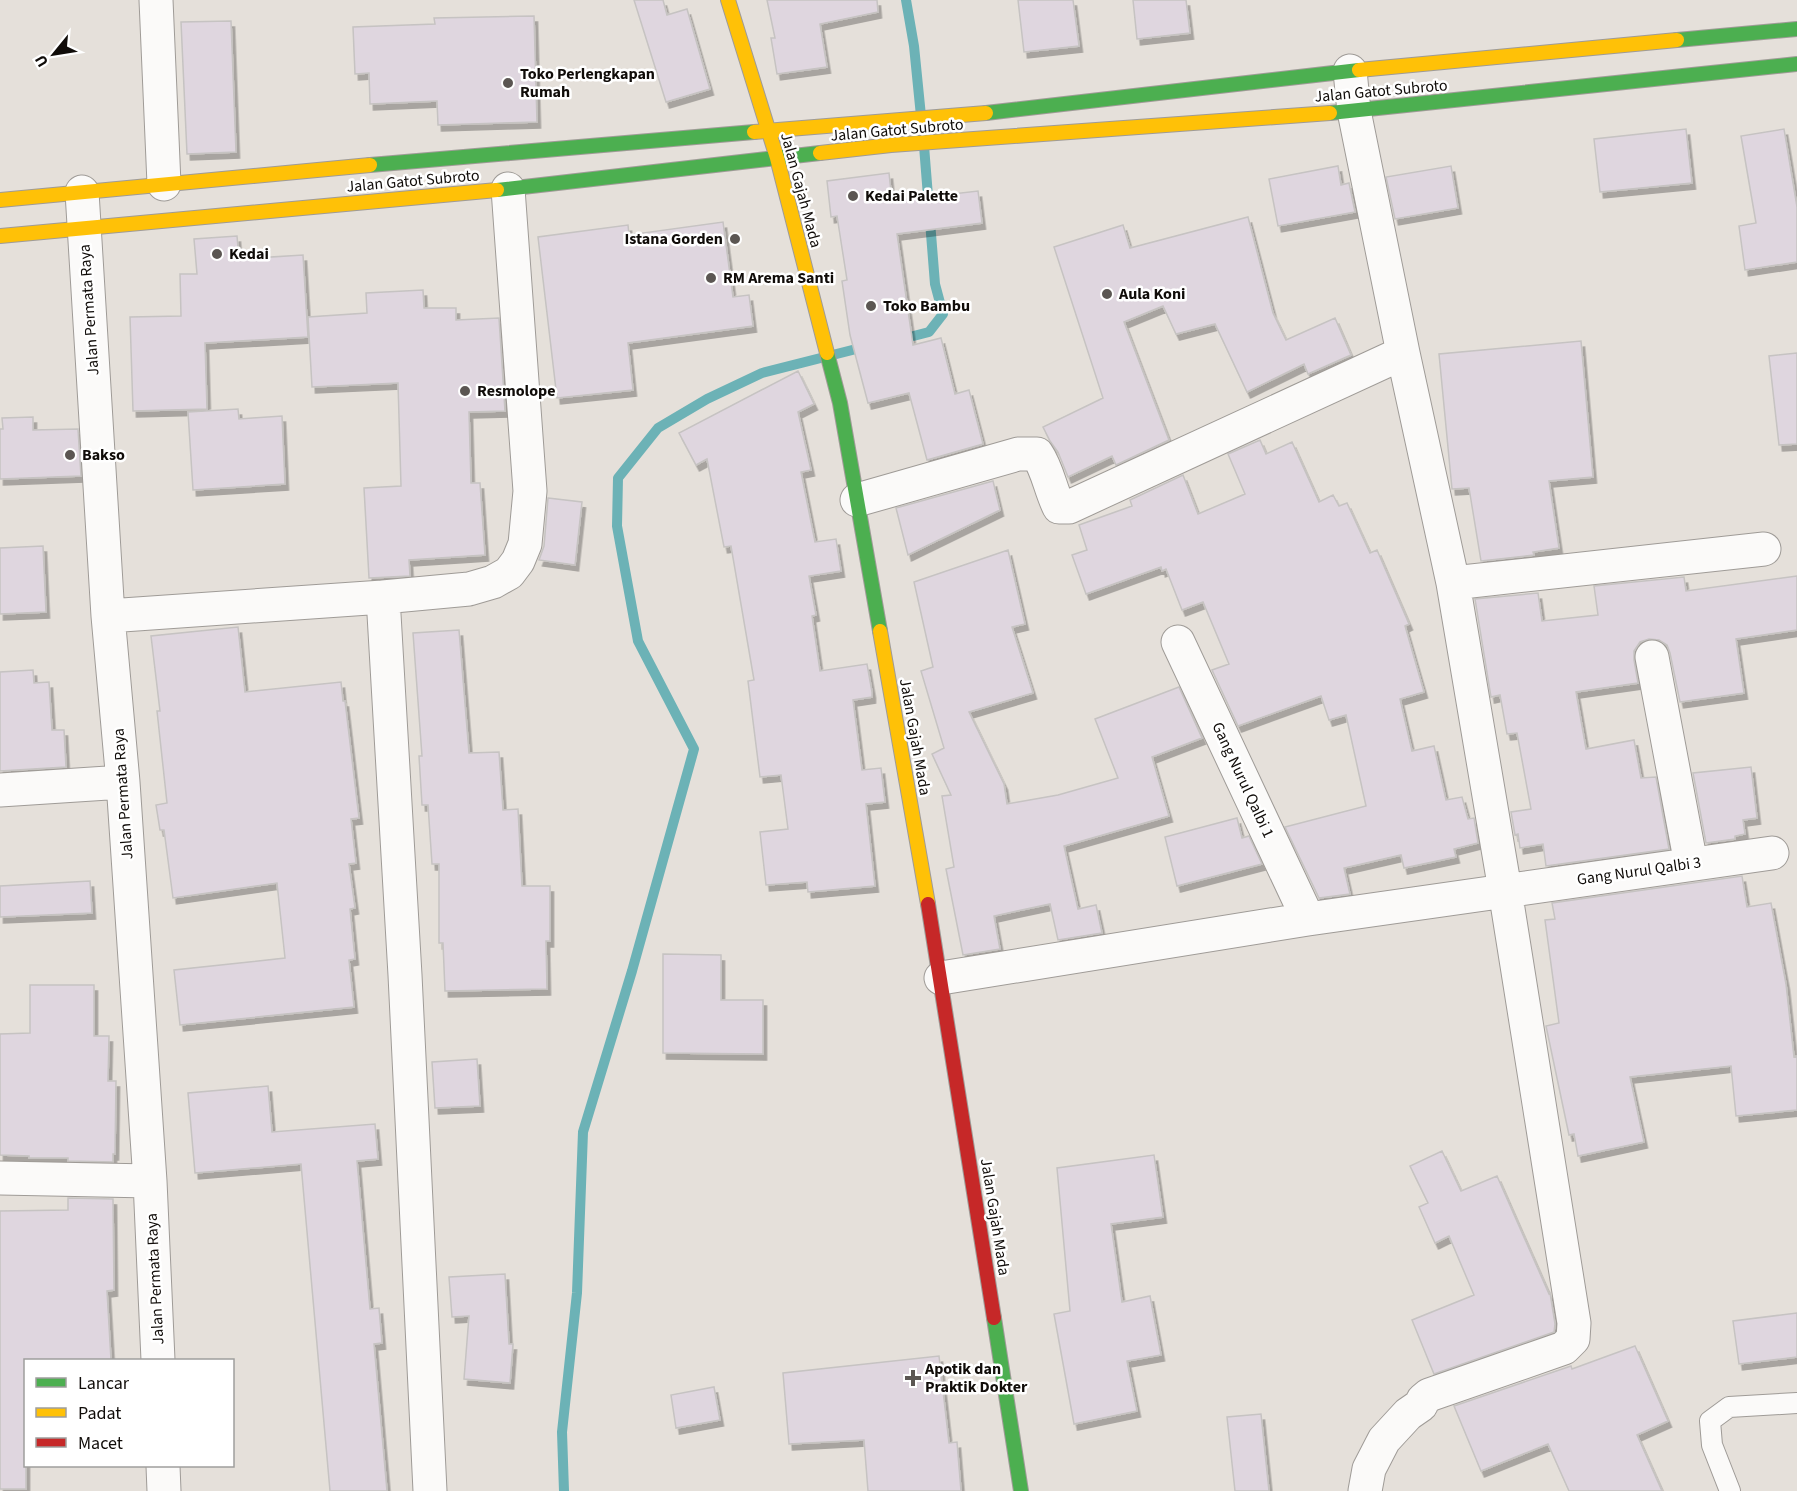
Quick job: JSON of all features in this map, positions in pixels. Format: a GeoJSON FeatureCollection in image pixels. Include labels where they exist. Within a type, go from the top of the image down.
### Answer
{"type":"FeatureCollection","features":[{"type":"Feature","properties":{"kind":"street"},"geometry":{"type":"LineString","coordinates":[[156,0],[164,184]]}},
{"type":"Feature","properties":{"kind":"street","name":"Jalan Gajah Mada"},"geometry":{"type":"LineString","coordinates":[[728,0],[777,158],[840,403],[941,978],[1021,1491]]}},
{"type":"Feature","properties":{"kind":"street","name":"Jalan Gatot Subroto"},"geometry":{"type":"LineString","coordinates":[[0,200],[519,151],[965,115],[1350,70],[1797,29]]}},
{"type":"Feature","properties":{"kind":"street","name":"Jalan Gatot Subroto"},"geometry":{"type":"LineString","coordinates":[[0,236],[508,189],[891,145],[1354,111],[1797,64]]}},
{"type":"Feature","properties":{"kind":"street"},"geometry":{"type":"LineString","coordinates":[[1350,70],[1354,111],[1453,583],[1574,1323],[1573,1339],[1564,1348],[1429,1395],[1384,1440],[1369,1469],[1365,1491]]}},
{"type":"Feature","properties":{"kind":"street"},"geometry":{"type":"LineString","coordinates":[[108,616],[469,589],[494,582],[509,573],[518,561],[525,544],[530,491],[508,189]]}},
{"type":"Feature","properties":{"kind":"street","name":"Jalan Permata Raya"},"geometry":{"type":"LineString","coordinates":[[82,192],[108,616],[123,782],[150,1181],[158,1359]]}},
{"type":"Feature","properties":{"kind":"street"},"geometry":{"type":"LineString","coordinates":[[857,500],[1018,454],[1037,454],[1044,464],[1051,491],[1059,507],[1069,507],[1403,353]]}},
{"type":"Feature","properties":{"kind":"street"},"geometry":{"type":"LineString","coordinates":[[1453,583],[1764,549]]}},
{"type":"Feature","properties":{"kind":"street"},"geometry":{"type":"LineString","coordinates":[[383,597],[405,975],[430,1491]]}},
{"type":"Feature","properties":{"kind":"street","name":"Gang Nurul Qalbi 1"},"geometry":{"type":"LineString","coordinates":[[1178,642],[1308,919]]}},
{"type":"Feature","properties":{"kind":"street"},"geometry":{"type":"LineString","coordinates":[[1652,657],[1691,864]]}},
{"type":"Feature","properties":{"kind":"street"},"geometry":{"type":"LineString","coordinates":[[0,790],[123,782]]}},
{"type":"Feature","properties":{"kind":"street","name":"Gang Nurul Qalbi 3"},"geometry":{"type":"LineString","coordinates":[[941,978],[1308,919],[1772,853]]}},
{"type":"Feature","properties":{"kind":"street"},"geometry":{"type":"LineString","coordinates":[[0,1178],[150,1181]]}},
{"type":"Feature","properties":{"kind":"street"},"geometry":{"type":"LineString","coordinates":[[163,1467],[164,1491]]}},
{"type":"Feature","properties":{"kind":"lane"},"geometry":{"type":"LineString","coordinates":[[1730,1491],[1712,1445],[1710,1420],[1729,1407],[1797,1403]]}},
{"type":"Feature","properties":{"kind":"building"},"geometry":{"type":"Polygon","coordinates":[[[634,0],[663,0],[667,15],[687,9],[710,89],[666,102],[634,0]]]}},
{"type":"Feature","properties":{"kind":"building"},"geometry":{"type":"Polygon","coordinates":[[[767,0],[877,0],[878,12],[820,24],[827,67],[777,74],[771,38],[775,38],[767,0]]]}},
{"type":"Feature","properties":{"kind":"building"},"geometry":{"type":"Polygon","coordinates":[[[1018,0],[1073,0],[1079,46],[1024,52],[1018,0]]]}},
{"type":"Feature","properties":{"kind":"building"},"geometry":{"type":"Polygon","coordinates":[[[1133,0],[1186,0],[1190,33],[1137,39],[1133,0]]]}},
{"type":"Feature","properties":{"kind":"building"},"geometry":{"type":"Polygon","coordinates":[[[534,16],[537,122],[438,125],[437,101],[370,104],[369,73],[355,74],[353,27],[435,24],[434,18],[534,16]]]}},
{"type":"Feature","properties":{"kind":"building"},"geometry":{"type":"Polygon","coordinates":[[[231,21],[236,152],[187,154],[181,22],[231,21]]]}},
{"type":"Feature","properties":{"kind":"building"},"geometry":{"type":"Polygon","coordinates":[[[1686,129],[1692,183],[1600,192],[1594,139],[1686,129]]]}},
{"type":"Feature","properties":{"kind":"building"},"geometry":{"type":"Polygon","coordinates":[[[1784,129],[1797,207],[1797,262],[1745,270],[1739,226],[1756,223],[1741,136],[1784,129]]]}},
{"type":"Feature","properties":{"kind":"building"},"geometry":{"type":"Polygon","coordinates":[[[1338,166],[1341,185],[1349,183],[1355,212],[1278,226],[1269,179],[1338,166]]]}},
{"type":"Feature","properties":{"kind":"building"},"geometry":{"type":"Polygon","coordinates":[[[1451,166],[1458,208],[1395,219],[1386,177],[1451,166]]]}},
{"type":"Feature","properties":{"kind":"building"},"geometry":{"type":"Polygon","coordinates":[[[889,173],[892,201],[978,191],[982,223],[897,234],[913,345],[941,338],[955,394],[969,390],[983,444],[927,460],[909,393],[868,403],[850,335],[842,281],[847,280],[837,216],[831,217],[827,181],[889,173]]]}},
{"type":"Feature","properties":{"kind":"building"},"geometry":{"type":"Polygon","coordinates":[[[1248,217],[1273,313],[1286,340],[1335,318],[1351,355],[1308,374],[1304,364],[1247,392],[1215,324],[1176,334],[1163,306],[1124,322],[1169,440],[1116,465],[1112,456],[1068,477],[1058,452],[1043,427],[1103,398],[1054,247],[1123,225],[1130,248],[1248,217]]]}},
{"type":"Feature","properties":{"kind":"building"},"geometry":{"type":"Polygon","coordinates":[[[723,222],[733,297],[749,295],[753,326],[628,343],[633,390],[557,398],[538,237],[628,225],[629,235],[723,222]]]}},
{"type":"Feature","properties":{"kind":"building"},"geometry":{"type":"Polygon","coordinates":[[[237,236],[239,259],[303,255],[308,337],[205,343],[207,409],[133,411],[130,317],[181,316],[180,274],[197,274],[194,239],[237,236]]]}},
{"type":"Feature","properties":{"kind":"building"},"geometry":{"type":"Polygon","coordinates":[[[423,290],[424,308],[456,308],[456,320],[499,318],[505,411],[469,412],[471,483],[480,483],[485,555],[409,560],[410,576],[369,578],[364,488],[401,486],[398,383],[312,387],[308,317],[367,313],[366,293],[423,290]]]}},
{"type":"Feature","properties":{"kind":"building"},"geometry":{"type":"Polygon","coordinates":[[[1581,341],[1593,477],[1549,481],[1559,548],[1533,552],[1534,555],[1481,561],[1469,488],[1452,489],[1439,354],[1581,341]]]}},
{"type":"Feature","properties":{"kind":"building"},"geometry":{"type":"Polygon","coordinates":[[[1797,353],[1797,444],[1779,445],[1769,356],[1797,353]]]}},
{"type":"Feature","properties":{"kind":"building"},"geometry":{"type":"Polygon","coordinates":[[[798,371],[814,404],[798,412],[811,470],[801,472],[815,542],[836,539],[841,571],[809,576],[816,615],[812,616],[820,671],[867,664],[872,697],[853,700],[862,770],[881,768],[885,802],[866,804],[875,886],[808,892],[807,882],[766,885],[760,832],[788,829],[781,775],[760,777],[748,681],[754,680],[731,546],[724,547],[707,459],[696,465],[679,433],[798,371]]]}},
{"type":"Feature","properties":{"kind":"building"},"geometry":{"type":"Polygon","coordinates":[[[238,409],[239,419],[282,416],[285,484],[193,490],[188,412],[238,409]]]}},
{"type":"Feature","properties":{"kind":"building"},"geometry":{"type":"Polygon","coordinates":[[[33,417],[33,430],[78,429],[81,476],[0,479],[2,418],[33,417]]]}},
{"type":"Feature","properties":{"kind":"building"},"geometry":{"type":"Polygon","coordinates":[[[1260,440],[1266,454],[1292,442],[1319,502],[1333,495],[1339,506],[1347,503],[1370,553],[1377,550],[1409,624],[1405,626],[1424,692],[1400,699],[1412,751],[1434,746],[1446,800],[1462,797],[1468,819],[1474,818],[1478,843],[1454,849],[1456,857],[1404,868],[1401,855],[1344,868],[1350,894],[1319,898],[1285,827],[1366,806],[1346,715],[1329,720],[1321,696],[1238,726],[1212,670],[1229,664],[1203,602],[1182,610],[1166,569],[1162,571],[1161,567],[1086,594],[1072,555],[1087,550],[1079,525],[1132,506],[1130,500],[1183,475],[1198,514],[1245,494],[1228,454],[1260,440]]]}},
{"type":"Feature","properties":{"kind":"building"},"geometry":{"type":"Polygon","coordinates":[[[993,481],[1000,510],[908,555],[896,508],[993,481]]]}},
{"type":"Feature","properties":{"kind":"building"},"geometry":{"type":"Polygon","coordinates":[[[548,498],[582,502],[575,565],[539,560],[544,546],[548,498]]]}},
{"type":"Feature","properties":{"kind":"building"},"geometry":{"type":"Polygon","coordinates":[[[43,546],[46,612],[0,614],[0,548],[43,546]]]}},
{"type":"Feature","properties":{"kind":"building"},"geometry":{"type":"Polygon","coordinates":[[[1008,550],[1025,624],[1012,627],[1033,693],[969,712],[1004,784],[1007,804],[1058,795],[1118,778],[1095,719],[1179,687],[1202,738],[1152,757],[1169,816],[1064,846],[1078,909],[1096,905],[1102,933],[1058,940],[1050,904],[994,916],[1000,949],[963,955],[946,869],[954,867],[942,796],[951,795],[932,754],[944,748],[921,671],[933,667],[914,582],[1008,550]]]}},
{"type":"Feature","properties":{"kind":"building"},"geometry":{"type":"Polygon","coordinates":[[[1797,576],[1797,630],[1736,639],[1744,693],[1680,702],[1667,645],[1659,640],[1649,639],[1640,642],[1634,651],[1638,683],[1576,692],[1586,749],[1634,740],[1641,778],[1656,777],[1669,849],[1546,866],[1543,844],[1520,848],[1511,812],[1531,809],[1517,733],[1507,734],[1500,695],[1491,697],[1475,599],[1538,593],[1542,621],[1598,615],[1594,586],[1684,577],[1686,591],[1797,576]]]}},
{"type":"Feature","properties":{"kind":"building"},"geometry":{"type":"Polygon","coordinates":[[[238,627],[245,692],[341,682],[359,818],[351,819],[356,863],[349,864],[355,908],[350,909],[355,959],[349,960],[354,1007],[180,1025],[174,970],[285,958],[277,883],[173,898],[164,830],[160,830],[156,805],[167,803],[157,711],[160,711],[151,636],[238,627]]]}},
{"type":"Feature","properties":{"kind":"building"},"geometry":{"type":"Polygon","coordinates":[[[459,630],[469,753],[499,752],[503,810],[518,809],[522,886],[550,886],[550,941],[546,941],[547,989],[445,991],[443,943],[439,943],[439,864],[432,864],[428,805],[422,805],[419,756],[422,756],[413,633],[459,630]]]}},
{"type":"Feature","properties":{"kind":"building"},"geometry":{"type":"Polygon","coordinates":[[[33,670],[34,683],[49,682],[52,730],[64,730],[66,767],[0,771],[0,672],[33,670]]]}},
{"type":"Feature","properties":{"kind":"building"},"geometry":{"type":"Polygon","coordinates":[[[1751,767],[1757,818],[1743,820],[1745,834],[1735,836],[1735,839],[1706,843],[1693,773],[1751,767]]]}},
{"type":"Feature","properties":{"kind":"building"},"geometry":{"type":"Polygon","coordinates":[[[1237,818],[1242,838],[1249,836],[1262,864],[1177,886],[1165,837],[1237,818]]]}},
{"type":"Feature","properties":{"kind":"building"},"geometry":{"type":"Polygon","coordinates":[[[1742,876],[1747,907],[1771,903],[1786,984],[1794,1057],[1797,1056],[1797,1110],[1736,1116],[1731,1066],[1630,1077],[1644,1142],[1578,1156],[1574,1134],[1569,1135],[1546,1026],[1559,1023],[1545,920],[1555,919],[1552,903],[1742,876]]]}},
{"type":"Feature","properties":{"kind":"building"},"geometry":{"type":"Polygon","coordinates":[[[90,881],[92,913],[0,917],[0,886],[90,881]]]}},
{"type":"Feature","properties":{"kind":"building"},"geometry":{"type":"Polygon","coordinates":[[[663,954],[721,955],[721,1000],[763,1000],[763,1054],[663,1053],[663,954]]]}},
{"type":"Feature","properties":{"kind":"building"},"geometry":{"type":"Polygon","coordinates":[[[30,985],[94,985],[94,1036],[109,1036],[108,1081],[116,1081],[113,1162],[0,1155],[0,1034],[30,1033],[30,985]]]}},
{"type":"Feature","properties":{"kind":"building"},"geometry":{"type":"Polygon","coordinates":[[[477,1059],[480,1106],[435,1108],[432,1062],[477,1059]]]}},
{"type":"Feature","properties":{"kind":"building"},"geometry":{"type":"Polygon","coordinates":[[[268,1086],[272,1132],[375,1124],[378,1159],[357,1161],[370,1309],[379,1308],[382,1343],[374,1344],[387,1491],[330,1491],[301,1164],[195,1173],[188,1093],[268,1086]]]}},
{"type":"Feature","properties":{"kind":"building"},"geometry":{"type":"Polygon","coordinates":[[[1442,1151],[1461,1191],[1497,1176],[1550,1293],[1555,1324],[1554,1332],[1434,1374],[1412,1320],[1474,1295],[1449,1236],[1435,1243],[1419,1207],[1428,1203],[1410,1166],[1442,1151]]]}},
{"type":"Feature","properties":{"kind":"building"},"geometry":{"type":"Polygon","coordinates":[[[1154,1155],[1163,1217],[1111,1224],[1122,1302],[1150,1296],[1161,1355],[1127,1361],[1137,1411],[1074,1424],[1054,1314],[1070,1311],[1057,1168],[1154,1155]]]}},
{"type":"Feature","properties":{"kind":"building"},"geometry":{"type":"Polygon","coordinates":[[[68,1198],[113,1199],[114,1290],[107,1291],[111,1359],[24,1359],[26,1489],[0,1489],[0,1211],[68,1210],[68,1198]]]}},
{"type":"Feature","properties":{"kind":"building"},"geometry":{"type":"Polygon","coordinates":[[[505,1274],[509,1344],[513,1344],[510,1383],[464,1379],[469,1316],[452,1317],[449,1277],[505,1274]]]}},
{"type":"Feature","properties":{"kind":"building"},"geometry":{"type":"Polygon","coordinates":[[[1797,1313],[1797,1357],[1739,1364],[1733,1321],[1797,1313]]]}},
{"type":"Feature","properties":{"kind":"building"},"geometry":{"type":"Polygon","coordinates":[[[1635,1346],[1668,1421],[1637,1435],[1662,1491],[1569,1491],[1548,1444],[1481,1471],[1454,1406],[1571,1366],[1572,1369],[1635,1346]]]}},
{"type":"Feature","properties":{"kind":"building"},"geometry":{"type":"Polygon","coordinates":[[[939,1356],[949,1443],[957,1442],[961,1491],[868,1491],[864,1440],[789,1444],[783,1373],[939,1356]]]}},
{"type":"Feature","properties":{"kind":"building"},"geometry":{"type":"Polygon","coordinates":[[[714,1387],[720,1420],[676,1428],[671,1395],[714,1387]]]}},
{"type":"Feature","properties":{"kind":"building"},"geometry":{"type":"Polygon","coordinates":[[[1261,1414],[1269,1491],[1235,1491],[1227,1417],[1261,1414]]]}},
{"type":"Feature","properties":{"kind":"waterway"},"geometry":{"type":"LineString","coordinates":[[906,0],[914,46],[921,116]]}},
{"type":"Feature","properties":{"kind":"waterway"},"geometry":{"type":"LineString","coordinates":[[898,340],[929,332],[943,314],[935,284],[924,146]]}},
{"type":"Feature","properties":{"kind":"waterway"},"geometry":{"type":"LineString","coordinates":[[564,1491],[562,1432],[577,1293],[583,1132],[632,971],[694,749],[638,641],[617,526],[618,478],[658,428],[707,399],[762,373],[868,346]]}},
{"type":"Feature","properties":{"kind":"traffic: fast"},"geometry":{"type":"LineString","coordinates":[[1677,40],[1797,29]]}},
{"type":"Feature","properties":{"kind":"traffic: fast"},"geometry":{"type":"LineString","coordinates":[[1330,113],[1797,64]]}},
{"type":"Feature","properties":{"kind":"traffic: fast"},"geometry":{"type":"LineString","coordinates":[[986,113],[1359,70]]}},
{"type":"Feature","properties":{"kind":"traffic: fast"},"geometry":{"type":"LineString","coordinates":[[370,165],[754,132]]}},
{"type":"Feature","properties":{"kind":"traffic: fast"},"geometry":{"type":"LineString","coordinates":[[497,190],[820,153]]}},
{"type":"Feature","properties":{"kind":"traffic: fast"},"geometry":{"type":"LineString","coordinates":[[827,353],[840,403],[880,631]]}},
{"type":"Feature","properties":{"kind":"traffic: fast"},"geometry":{"type":"LineString","coordinates":[[994,1318],[1021,1491]]}},
{"type":"Feature","properties":{"kind":"traffic: slow"},"geometry":{"type":"LineString","coordinates":[[728,0],[777,158],[827,353]]}},
{"type":"Feature","properties":{"kind":"traffic: slow"},"geometry":{"type":"LineString","coordinates":[[1359,70],[1677,40]]}},
{"type":"Feature","properties":{"kind":"traffic: slow"},"geometry":{"type":"LineString","coordinates":[[754,132],[986,113]]}},
{"type":"Feature","properties":{"kind":"traffic: slow"},"geometry":{"type":"LineString","coordinates":[[820,153],[891,145],[1330,113]]}},
{"type":"Feature","properties":{"kind":"traffic: slow"},"geometry":{"type":"LineString","coordinates":[[0,200],[370,165]]}},
{"type":"Feature","properties":{"kind":"traffic: slow"},"geometry":{"type":"LineString","coordinates":[[0,236],[497,190]]}},
{"type":"Feature","properties":{"kind":"traffic: slow"},"geometry":{"type":"LineString","coordinates":[[880,631],[928,904]]}},
{"type":"Feature","properties":{"kind":"traffic: jam"},"geometry":{"type":"LineString","coordinates":[[928,904],[994,1318]]}},
{"type":"Feature","properties":{"kind":"place","name":"Toko Perlengkapan Rumah"},"geometry":{"type":"Point","coordinates":[508,83]}},
{"type":"Feature","properties":{"kind":"place","name":"Kedai Palette"},"geometry":{"type":"Point","coordinates":[853,196]}},
{"type":"Feature","properties":{"kind":"place","name":"Istana Gorden"},"geometry":{"type":"Point","coordinates":[735,239]}},
{"type":"Feature","properties":{"kind":"place","name":"Kedai"},"geometry":{"type":"Point","coordinates":[217,254]}},
{"type":"Feature","properties":{"kind":"place","name":"RM Arema Santi"},"geometry":{"type":"Point","coordinates":[711,278]}},
{"type":"Feature","properties":{"kind":"place","name":"Aula Koni"},"geometry":{"type":"Point","coordinates":[1107,294]}},
{"type":"Feature","properties":{"kind":"place","name":"Toko Bambu"},"geometry":{"type":"Point","coordinates":[871,306]}},
{"type":"Feature","properties":{"kind":"place","name":"Resmolope"},"geometry":{"type":"Point","coordinates":[465,391]}},
{"type":"Feature","properties":{"kind":"place","name":"Bakso"},"geometry":{"type":"Point","coordinates":[70,455]}},
{"type":"Feature","properties":{"kind":"place","name":"Apotik dan Praktik Dokter"},"geometry":{"type":"Point","coordinates":[913,1378]}}]}
